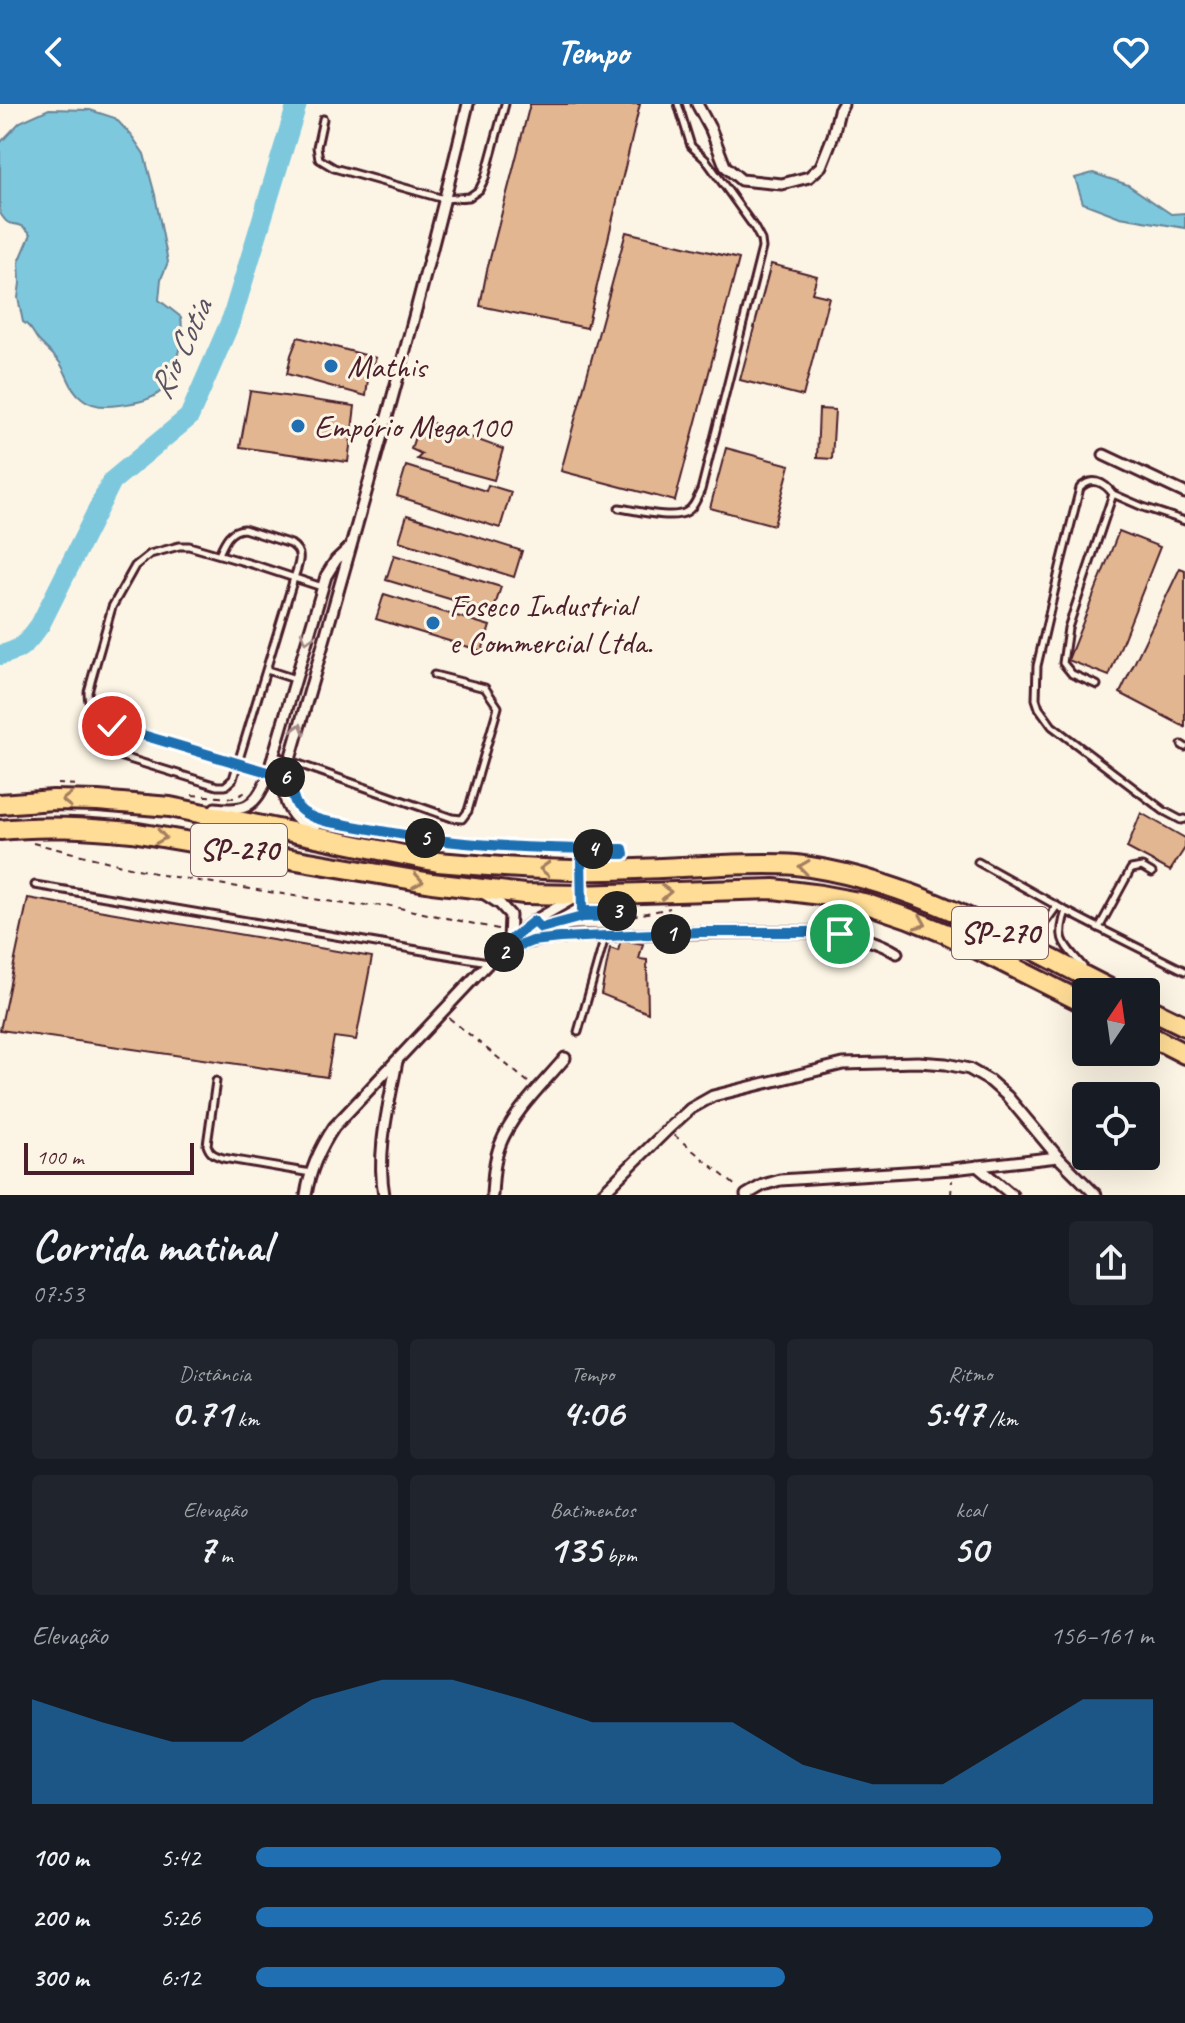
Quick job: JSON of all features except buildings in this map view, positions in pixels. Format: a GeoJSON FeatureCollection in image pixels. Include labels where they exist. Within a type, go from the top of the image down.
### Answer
{"type":"FeatureCollection","features":[{"type":"Feature","properties":{"kind":"highway","name":"SP-270"},"geometry":{"type":"LineString","coordinates":[[0,804],[53,800],[170,807],[438,862],[549,870],[795,865],[856,877],[920,897],[967,916],[1088,978]]}},
{"type":"Feature","properties":{"kind":"highway","name":"SP-270"},"geometry":{"type":"LineString","coordinates":[[0,830],[63,827],[132,832],[432,883],[524,894],[774,889],[821,895],[864,903],[908,918],[947,934],[1072,997]]}},
{"type":"Feature","properties":{"kind":"highway"},"geometry":{"type":"LineString","coordinates":[[1160,1014],[1185,1026]]}},
{"type":"Feature","properties":{"kind":"highway"},"geometry":{"type":"LineString","coordinates":[[1160,1041],[1185,1054]]}},
{"type":"Feature","properties":{"kind":"street"},"geometry":{"type":"LineString","coordinates":[[438,862],[390,844],[308,827],[293,816],[283,796],[285,777],[353,544],[468,104]]}},
{"type":"Feature","properties":{"kind":"street"},"geometry":{"type":"LineString","coordinates":[[697,104],[725,166],[741,180],[782,184],[809,177],[821,166],[843,104]]}},
{"type":"Feature","properties":{"kind":"street"},"geometry":{"type":"LineString","coordinates":[[1104,455],[1185,493]]}},
{"type":"Feature","properties":{"kind":"street"},"geometry":{"type":"LineString","coordinates":[[98,801],[146,801],[234,810],[256,800],[266,781],[322,587],[331,568],[353,544]]}},
{"type":"Feature","properties":{"kind":"street"},"geometry":{"type":"LineString","coordinates":[[322,587],[339,592]]}},
{"type":"Feature","properties":{"kind":"street"},"geometry":{"type":"LineString","coordinates":[[476,889],[507,910],[510,915],[510,937]]}},
{"type":"Feature","properties":{"kind":"street"},"geometry":{"type":"LineString","coordinates":[[306,1195],[311,1173],[334,1127],[510,937],[579,895]]}},
{"type":"Feature","properties":{"kind":"street"},"geometry":{"type":"LineString","coordinates":[[493,958],[532,941],[701,932],[809,932],[866,938],[884,944],[897,953]]}},
{"type":"Feature","properties":{"kind":"street"},"geometry":{"type":"LineString","coordinates":[[492,1195],[500,1144],[510,1125],[565,1058]]}},
{"type":"Feature","properties":{"kind":"street"},"geometry":{"type":"LineString","coordinates":[[384,1195],[381,1173],[383,1143],[397,1061]]}},
{"type":"Feature","properties":{"kind":"street"},"geometry":{"type":"LineString","coordinates":[[601,1195],[690,1109],[713,1096],[843,1064],[918,1062],[969,1069],[990,1081],[1096,1195]]}},
{"type":"Feature","properties":{"kind":"street"},"geometry":{"type":"LineString","coordinates":[[746,1195],[780,1180],[953,1169],[1058,1157]]}},
{"type":"Feature","properties":{"kind":"street"},"geometry":{"type":"LineString","coordinates":[[977,1166],[1012,1195]]}},
{"type":"Feature","properties":{"kind":"lane"},"geometry":{"type":"LineString","coordinates":[[323,119],[317,147],[319,159],[334,168],[444,199],[469,197],[479,190],[485,178],[505,104]]}},
{"type":"Feature","properties":{"kind":"lane"},"geometry":{"type":"LineString","coordinates":[[619,508],[666,515],[688,512],[694,504],[701,490],[762,248],[754,227],[706,160],[691,146],[678,104]]}},
{"type":"Feature","properties":{"kind":"lane"},"geometry":{"type":"LineString","coordinates":[[1185,521],[1113,494],[1098,481],[1091,481],[1080,488],[1041,646],[1035,683],[1039,708],[1052,726],[1164,811],[1185,819]]}},
{"type":"Feature","properties":{"kind":"lane"},"geometry":{"type":"LineString","coordinates":[[1097,685],[1072,674],[1063,663],[1068,628],[1113,494]]}},
{"type":"Feature","properties":{"kind":"lane"},"geometry":{"type":"LineString","coordinates":[[112,726],[106,745],[109,752],[217,786],[230,784],[300,554],[291,544],[244,529],[236,530],[227,538],[219,554]]}},
{"type":"Feature","properties":{"kind":"lane"},"geometry":{"type":"LineString","coordinates":[[285,777],[112,726],[95,715],[88,701],[88,692],[112,607],[135,566],[150,554],[189,546],[322,587]]}},
{"type":"Feature","properties":{"kind":"lane"},"geometry":{"type":"LineString","coordinates":[[267,670],[295,679]]}},
{"type":"Feature","properties":{"kind":"lane"},"geometry":{"type":"LineString","coordinates":[[273,755],[462,819],[468,811],[498,707],[485,688],[434,675]]}},
{"type":"Feature","properties":{"kind":"lane"},"geometry":{"type":"LineString","coordinates":[[978,862],[1183,970],[1185,960]]}},
{"type":"Feature","properties":{"kind":"lane"},"geometry":{"type":"LineString","coordinates":[[1099,928],[1131,869],[1142,867],[1152,873]]}},
{"type":"Feature","properties":{"kind":"lane"},"geometry":{"type":"LineString","coordinates":[[35,885],[493,958]]}},
{"type":"Feature","properties":{"kind":"lane"},"geometry":{"type":"LineString","coordinates":[[920,897],[969,909]]}},
{"type":"Feature","properties":{"kind":"lane"},"geometry":{"type":"LineString","coordinates":[[994,921],[1029,933],[1044,925],[1057,906]]}},
{"type":"Feature","properties":{"kind":"lane"},"geometry":{"type":"LineString","coordinates":[[1066,911],[1060,932],[1062,939],[1093,978]]}},
{"type":"Feature","properties":{"kind":"lane"},"geometry":{"type":"LineString","coordinates":[[578,1032],[605,936]]}},
{"type":"Feature","properties":{"kind":"lane"},"geometry":{"type":"LineString","coordinates":[[216,1081],[207,1145],[209,1151],[223,1158],[311,1173]]}},
{"type":"Feature","properties":{"kind":"path"},"geometry":{"type":"LineString","coordinates":[[312,818],[444,841],[512,847],[623,849],[624,854],[581,854],[582,911],[625,911],[625,916],[582,917],[541,928],[534,921]]}},
{"type":"Feature","properties":{"kind":"path"},"geometry":{"type":"LineString","coordinates":[[27,842],[162,875],[358,906],[386,905],[510,937]]}},
{"type":"Feature","properties":{"kind":"path"},"geometry":{"type":"LineString","coordinates":[[572,920],[627,918],[674,907]]}},
{"type":"Feature","properties":{"kind":"path"},"geometry":{"type":"LineString","coordinates":[[442,1013],[538,1090]]}},
{"type":"Feature","properties":{"kind":"path"},"geometry":{"type":"LineString","coordinates":[[667,1130],[746,1195]]}},
{"type":"Feature","properties":{"kind":"path"},"geometry":{"type":"LineString","coordinates":[[951,1195],[953,1169]]}},
{"type":"Feature","properties":{"kind":"water"},"geometry":{"type":"Polygon","coordinates":[[[49,109],[90,110],[115,118],[144,154],[168,262],[161,279],[159,300],[181,317],[182,327],[179,349],[166,386],[143,401],[110,406],[87,402],[75,391],[58,360],[23,322],[18,298],[19,262],[31,234],[22,226],[8,223],[0,213],[0,143],[20,122],[49,109]]]}},
{"type":"Feature","properties":{"kind":"water"},"geometry":{"type":"Polygon","coordinates":[[[1093,173],[1128,185],[1171,214],[1185,213],[1185,228],[1120,217],[1083,203],[1075,178],[1093,173]]]}},
{"type":"Feature","properties":{"kind":"waterway","name":"Rio Cotia"},"geometry":{"type":"LineString","coordinates":[[0,655],[23,645],[40,625],[112,481],[189,417],[232,318],[297,104]]}},
{"type":"Feature","properties":{"kind":"place","name":"Mathis"},"geometry":{"type":"Point","coordinates":[331,366]}},
{"type":"Feature","properties":{"kind":"place","name":"Empório Mega100"},"geometry":{"type":"Point","coordinates":[298,426]}},
{"type":"Feature","properties":{"kind":"place","name":"Foseco Industrial e Commercial Ltda."},"geometry":{"type":"Point","coordinates":[433,623]}},
{"type":"Feature","properties":{"kind":"route"},"geometry":{"type":"LineString","coordinates":[[112,726],[291,779],[295,805],[312,818],[444,841],[512,847],[623,849],[624,854],[581,854],[582,911],[625,911],[625,916],[582,917],[541,928],[534,921],[496,955],[532,941],[560,938],[701,932],[840,934]]}}]}
